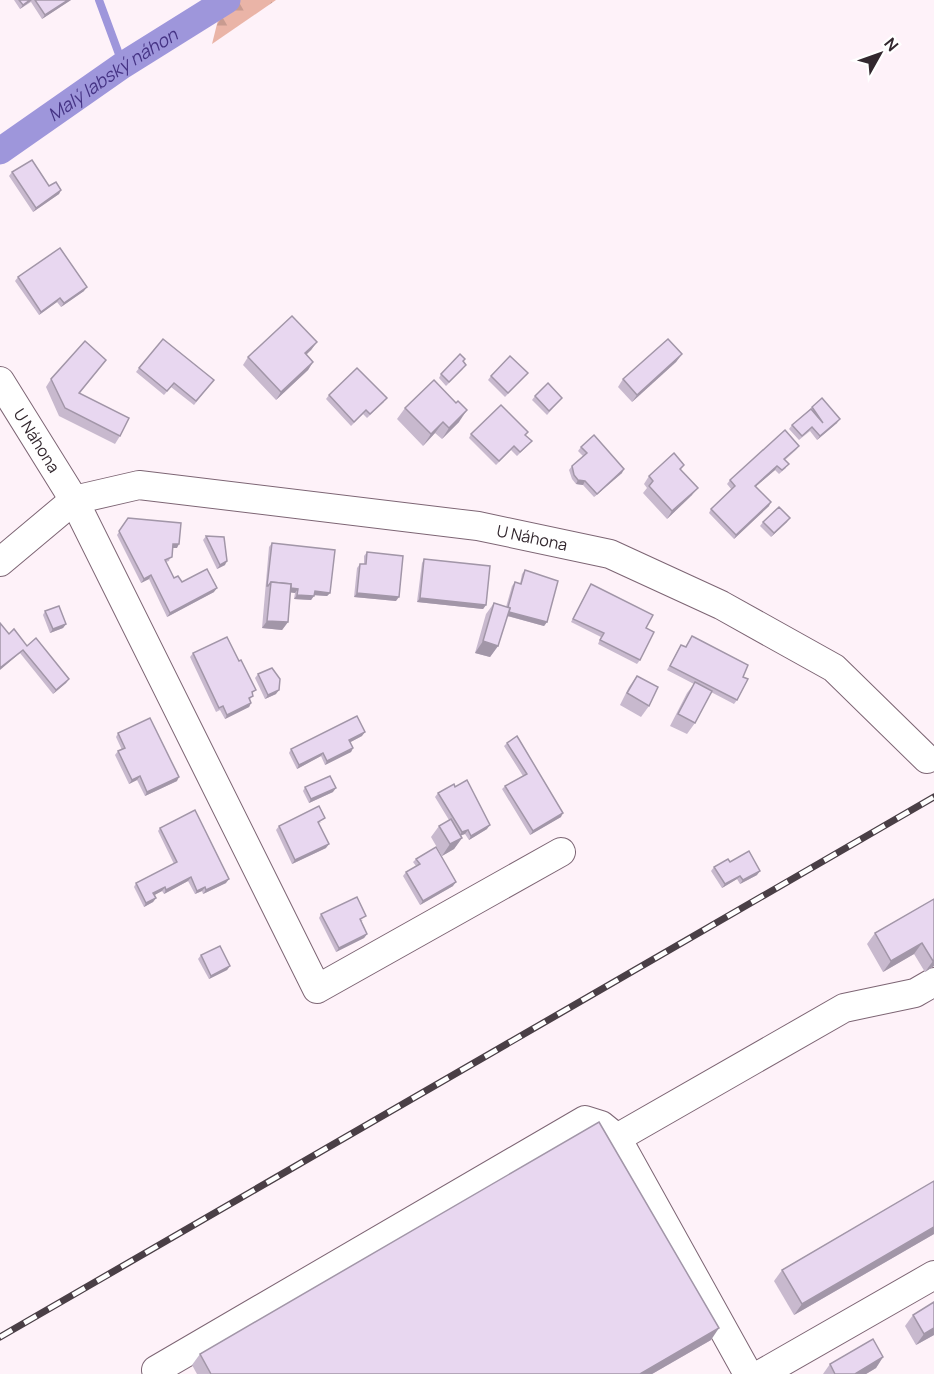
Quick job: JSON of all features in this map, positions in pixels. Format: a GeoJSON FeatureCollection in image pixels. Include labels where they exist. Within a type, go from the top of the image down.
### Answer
{"type":"FeatureCollection","features":[{"type":"Feature","properties":{"kind":"street","name":"U Náhona"},"geometry":{"type":"LineString","coordinates":[[0,381],[74,500],[316,989],[561,852]]}},
{"type":"Feature","properties":{"kind":"street","name":"U Náhona"},"geometry":{"type":"LineString","coordinates":[[74,500],[139,485],[478,526],[609,554],[721,605],[834,668],[927,759]]}},
{"type":"Feature","properties":{"kind":"street"},"geometry":{"type":"LineString","coordinates":[[0,562],[74,500]]}},
{"type":"Feature","properties":{"kind":"street"},"geometry":{"type":"LineString","coordinates":[[617,1138],[844,1008],[915,993],[934,982]]}},
{"type":"Feature","properties":{"kind":"street"},"geometry":{"type":"LineString","coordinates":[[159,1374],[156,1370],[585,1120],[601,1125],[617,1138],[748,1374]]}},
{"type":"Feature","properties":{"kind":"street"},"geometry":{"type":"LineString","coordinates":[[761,1374],[934,1275]]}},
{"type":"Feature","properties":{"kind":"green space"},"geometry":{"type":"Polygon","coordinates":[[[223,0],[276,0],[212,44],[223,0]]]}},
{"type":"Feature","properties":{"kind":"building"},"geometry":{"type":"Polygon","coordinates":[[[19,0],[30,0],[23,5],[19,0]]]}},
{"type":"Feature","properties":{"kind":"building"},"geometry":{"type":"Polygon","coordinates":[[[35,0],[68,0],[45,15],[35,0]]]}},
{"type":"Feature","properties":{"kind":"building"},"geometry":{"type":"Polygon","coordinates":[[[32,160],[49,186],[56,182],[61,190],[36,208],[12,172],[32,160]]]}},
{"type":"Feature","properties":{"kind":"building"},"geometry":{"type":"Polygon","coordinates":[[[60,248],[87,287],[64,303],[60,298],[41,312],[18,277],[60,248]]]}},
{"type":"Feature","properties":{"kind":"building"},"geometry":{"type":"Polygon","coordinates":[[[292,316],[317,342],[305,353],[313,362],[281,392],[248,357],[292,316]]]}},
{"type":"Feature","properties":{"kind":"building"},"geometry":{"type":"Polygon","coordinates":[[[163,339],[214,380],[196,401],[174,383],[167,391],[139,368],[163,339]]]}},
{"type":"Feature","properties":{"kind":"building"},"geometry":{"type":"Polygon","coordinates":[[[668,339],[682,354],[637,395],[623,379],[668,339]]]}},
{"type":"Feature","properties":{"kind":"building"},"geometry":{"type":"Polygon","coordinates":[[[85,341],[106,360],[79,393],[129,418],[120,436],[65,408],[51,379],[85,341]]]}},
{"type":"Feature","properties":{"kind":"building"},"geometry":{"type":"Polygon","coordinates":[[[460,354],[465,359],[463,361],[466,365],[449,382],[441,374],[460,354]]]}},
{"type":"Feature","properties":{"kind":"building"},"geometry":{"type":"Polygon","coordinates":[[[510,356],[528,373],[508,393],[491,376],[510,356]]]}},
{"type":"Feature","properties":{"kind":"building"},"geometry":{"type":"Polygon","coordinates":[[[357,368],[387,398],[370,414],[366,410],[354,422],[329,395],[357,368]]]}},
{"type":"Feature","properties":{"kind":"building"},"geometry":{"type":"Polygon","coordinates":[[[434,380],[456,403],[458,401],[467,410],[449,428],[443,422],[431,434],[405,408],[434,380]]]}},
{"type":"Feature","properties":{"kind":"building"},"geometry":{"type":"Polygon","coordinates":[[[548,383],[562,398],[549,411],[535,396],[548,383]]]}},
{"type":"Feature","properties":{"kind":"building"},"geometry":{"type":"Polygon","coordinates":[[[822,398],[840,419],[820,436],[812,427],[802,436],[792,425],[811,409],[823,423],[812,407],[822,398]]]}},
{"type":"Feature","properties":{"kind":"building"},"geometry":{"type":"Polygon","coordinates":[[[501,405],[528,432],[525,435],[532,441],[520,452],[514,446],[499,461],[471,434],[501,405]]]}},
{"type":"Feature","properties":{"kind":"building"},"geometry":{"type":"Polygon","coordinates":[[[785,430],[799,446],[784,459],[789,464],[782,470],[777,466],[755,486],[771,502],[736,535],[711,509],[735,486],[730,480],[785,430]]]}},
{"type":"Feature","properties":{"kind":"building"},"geometry":{"type":"Polygon","coordinates":[[[594,435],[624,469],[597,494],[585,481],[578,480],[572,466],[587,453],[581,447],[594,435]]]}},
{"type":"Feature","properties":{"kind":"building"},"geometry":{"type":"Polygon","coordinates":[[[674,453],[684,465],[680,469],[698,488],[672,511],[649,486],[653,481],[649,476],[674,453]]]}},
{"type":"Feature","properties":{"kind":"building"},"geometry":{"type":"Polygon","coordinates":[[[779,507],[790,518],[774,533],[763,522],[779,507]]]}},
{"type":"Feature","properties":{"kind":"building"},"geometry":{"type":"Polygon","coordinates":[[[128,518],[181,523],[179,544],[173,544],[172,557],[165,560],[174,578],[178,576],[182,582],[207,569],[217,588],[170,613],[151,575],[144,579],[119,531],[128,518]]]}},
{"type":"Feature","properties":{"kind":"building"},"geometry":{"type":"Polygon","coordinates":[[[206,536],[224,537],[227,561],[220,565],[206,536]]]}},
{"type":"Feature","properties":{"kind":"building"},"geometry":{"type":"Polygon","coordinates":[[[272,543],[335,550],[330,593],[315,591],[314,596],[297,595],[298,589],[291,588],[291,584],[271,582],[267,586],[272,543]]]}},
{"type":"Feature","properties":{"kind":"building"},"geometry":{"type":"Polygon","coordinates":[[[367,552],[403,556],[399,597],[357,593],[360,564],[366,564],[367,552]]]}},
{"type":"Feature","properties":{"kind":"building"},"geometry":{"type":"Polygon","coordinates":[[[424,559],[490,566],[486,605],[420,598],[424,559]]]}},
{"type":"Feature","properties":{"kind":"building"},"geometry":{"type":"Polygon","coordinates":[[[525,570],[558,581],[547,622],[509,612],[508,607],[515,582],[521,584],[525,570]]]}},
{"type":"Feature","properties":{"kind":"building"},"geometry":{"type":"Polygon","coordinates":[[[271,582],[291,584],[288,622],[267,621],[271,582]]]}},
{"type":"Feature","properties":{"kind":"building"},"geometry":{"type":"Polygon","coordinates":[[[591,584],[653,615],[646,628],[654,632],[640,660],[600,640],[604,633],[573,619],[591,584]]]}},
{"type":"Feature","properties":{"kind":"building"},"geometry":{"type":"Polygon","coordinates":[[[494,603],[510,608],[498,646],[483,641],[494,603]]]}},
{"type":"Feature","properties":{"kind":"building"},"geometry":{"type":"Polygon","coordinates":[[[59,606],[66,624],[53,629],[45,611],[59,606]]]}},
{"type":"Feature","properties":{"kind":"building"},"geometry":{"type":"Polygon","coordinates":[[[0,623],[9,634],[14,629],[27,646],[36,638],[69,679],[56,690],[23,650],[0,668],[0,623]]]}},
{"type":"Feature","properties":{"kind":"building"},"geometry":{"type":"Polygon","coordinates":[[[692,636],[748,665],[743,677],[748,679],[737,700],[670,666],[681,645],[686,647],[692,636]]]}},
{"type":"Feature","properties":{"kind":"building"},"geometry":{"type":"Polygon","coordinates":[[[227,637],[256,690],[249,698],[251,703],[227,715],[223,706],[219,708],[193,653],[227,637]]]}},
{"type":"Feature","properties":{"kind":"building"},"geometry":{"type":"Polygon","coordinates":[[[272,668],[280,679],[279,690],[268,695],[258,674],[272,668]]]}},
{"type":"Feature","properties":{"kind":"building"},"geometry":{"type":"Polygon","coordinates":[[[637,676],[658,687],[649,706],[627,693],[637,676]]]}},
{"type":"Feature","properties":{"kind":"building"},"geometry":{"type":"Polygon","coordinates":[[[695,682],[712,691],[695,723],[678,714],[695,682]]]}},
{"type":"Feature","properties":{"kind":"building"},"geometry":{"type":"Polygon","coordinates":[[[357,716],[365,732],[349,740],[353,748],[327,761],[323,753],[299,765],[291,749],[357,716]]]}},
{"type":"Feature","properties":{"kind":"building"},"geometry":{"type":"Polygon","coordinates":[[[150,718],[179,777],[147,792],[140,776],[132,780],[118,751],[125,748],[118,733],[150,718]]]}},
{"type":"Feature","properties":{"kind":"building"},"geometry":{"type":"Polygon","coordinates":[[[517,736],[563,813],[533,831],[505,786],[527,774],[507,743],[517,736]]]}},
{"type":"Feature","properties":{"kind":"building"},"geometry":{"type":"Polygon","coordinates":[[[330,776],[336,788],[311,799],[305,787],[330,776]]]}},
{"type":"Feature","properties":{"kind":"building"},"geometry":{"type":"Polygon","coordinates":[[[467,780],[490,825],[471,836],[468,830],[462,832],[438,793],[467,780]]]}},
{"type":"Feature","properties":{"kind":"building"},"geometry":{"type":"Polygon","coordinates":[[[319,806],[325,818],[318,822],[329,844],[295,860],[279,826],[319,806]]]}},
{"type":"Feature","properties":{"kind":"building"},"geometry":{"type":"Polygon","coordinates":[[[195,810],[229,879],[206,890],[205,887],[197,891],[191,877],[166,890],[165,887],[153,893],[156,898],[146,903],[136,883],[177,862],[160,828],[195,810]]]}},
{"type":"Feature","properties":{"kind":"building"},"geometry":{"type":"Polygon","coordinates":[[[451,819],[462,838],[450,844],[439,826],[451,819]]]}},
{"type":"Feature","properties":{"kind":"building"},"geometry":{"type":"Polygon","coordinates":[[[436,847],[456,882],[423,901],[406,872],[420,864],[416,859],[436,847]]]}},
{"type":"Feature","properties":{"kind":"building"},"geometry":{"type":"Polygon","coordinates":[[[749,851],[760,871],[743,880],[740,876],[725,884],[714,867],[728,859],[730,862],[749,851]]]}},
{"type":"Feature","properties":{"kind":"building"},"geometry":{"type":"Polygon","coordinates":[[[357,897],[366,916],[360,919],[367,934],[339,948],[321,914],[357,897]]]}},
{"type":"Feature","properties":{"kind":"building"},"geometry":{"type":"Polygon","coordinates":[[[934,899],[934,960],[922,943],[891,961],[875,933],[934,899]]]}},
{"type":"Feature","properties":{"kind":"building"},"geometry":{"type":"Polygon","coordinates":[[[220,946],[230,966],[211,976],[201,955],[220,946]]]}},
{"type":"Feature","properties":{"kind":"building"},"geometry":{"type":"Polygon","coordinates":[[[599,1122],[719,1328],[640,1374],[211,1374],[200,1354],[599,1122]]]}},
{"type":"Feature","properties":{"kind":"building"},"geometry":{"type":"Polygon","coordinates":[[[934,1181],[934,1227],[802,1304],[782,1270],[934,1181]]]}},
{"type":"Feature","properties":{"kind":"building"},"geometry":{"type":"Polygon","coordinates":[[[934,1302],[934,1328],[924,1334],[913,1315],[934,1302]]]}},
{"type":"Feature","properties":{"kind":"building"},"geometry":{"type":"Polygon","coordinates":[[[873,1339],[883,1357],[855,1374],[835,1374],[830,1364],[873,1339]]]}},
{"type":"Feature","properties":{"kind":"waterway"},"geometry":{"type":"LineString","coordinates":[[99,0],[123,65]]}},
{"type":"Feature","properties":{"kind":"waterway","name":"Malý labský náhon"},"geometry":{"type":"LineString","coordinates":[[0,151],[123,65],[227,0]]}},
{"type":"Feature","properties":{"kind":"railway"},"geometry":{"type":"LineString","coordinates":[[0,1337],[934,797]]}}]}
